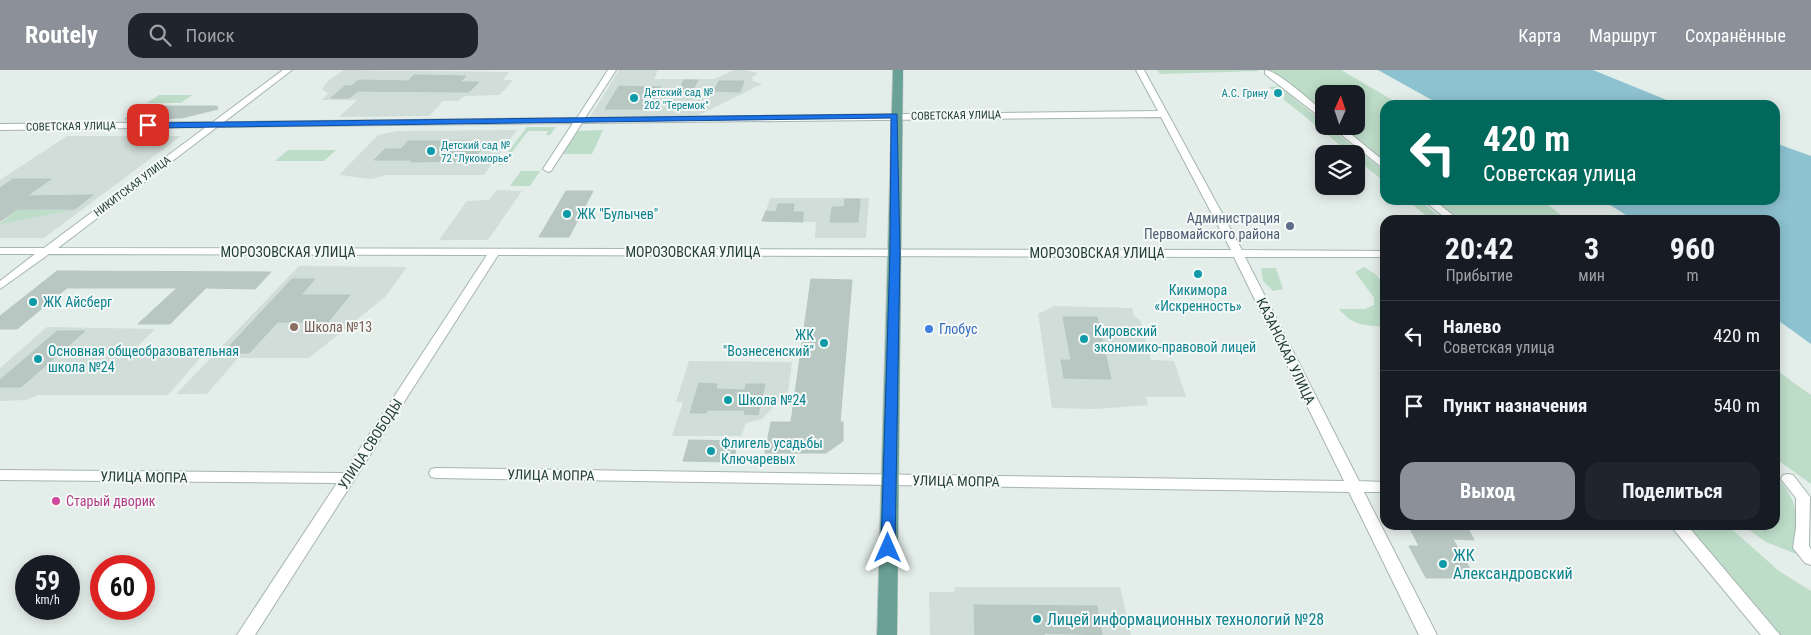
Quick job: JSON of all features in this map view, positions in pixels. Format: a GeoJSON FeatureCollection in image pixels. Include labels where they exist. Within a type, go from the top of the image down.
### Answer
{"type":"FeatureCollection","features":[{"type":"Feature","properties":{"kind":"main road"},"geometry":{"type":"LineString","coordinates":[[887,635],[895,252],[894,116],[898,70]]}},
{"type":"Feature","properties":{"kind":"street","name":"НИКИТСКАЯ УЛИЦА"},"geometry":{"type":"LineString","coordinates":[[0,286],[213,124],[288,70]]}},
{"type":"Feature","properties":{"kind":"street"},"geometry":{"type":"LineString","coordinates":[[548,169],[612,70]]}},
{"type":"Feature","properties":{"kind":"street","name":"КАЗАНСКАЯ УЛИЦА"},"geometry":{"type":"LineString","coordinates":[[1140,70],[1238,254],[1428,635]]}},
{"type":"Feature","properties":{"kind":"street"},"geometry":{"type":"LineString","coordinates":[[1268,72],[1315,110]]}},
{"type":"Feature","properties":{"kind":"street","name":"СОВЕТСКАЯ УЛИЦА"},"geometry":{"type":"LineString","coordinates":[[0,127],[1163,114]]}},
{"type":"Feature","properties":{"kind":"street"},"geometry":{"type":"LineString","coordinates":[[1346,135],[1380,163]]}},
{"type":"Feature","properties":{"kind":"street"},"geometry":{"type":"LineString","coordinates":[[1434,205],[1448,215]]}},
{"type":"Feature","properties":{"kind":"street","name":"МОРОЗОВСКАЯ УЛИЦА"},"geometry":{"type":"LineString","coordinates":[[0,251],[1380,254]]}},
{"type":"Feature","properties":{"kind":"street","name":"УЛИЦА СВОБОДЫ"},"geometry":{"type":"LineString","coordinates":[[246,635],[495,252]]}},
{"type":"Feature","properties":{"kind":"street","name":"УЛИЦА МОПРА"},"geometry":{"type":"LineString","coordinates":[[436,473],[1380,487]]}},
{"type":"Feature","properties":{"kind":"street","name":"УЛИЦА МОПРА"},"geometry":{"type":"LineString","coordinates":[[0,475],[348,478]]}},
{"type":"Feature","properties":{"kind":"street"},"geometry":{"type":"LineString","coordinates":[[1788,478],[1803,497],[1804,527],[1801,548],[1811,559]]}},
{"type":"Feature","properties":{"kind":"street"},"geometry":{"type":"LineString","coordinates":[[1682,530],[1770,635]]}},
{"type":"Feature","properties":{"kind":"shaded area"},"geometry":{"type":"Polygon","coordinates":[[[344,70],[509,72],[503,80],[513,80],[500,95],[465,96],[458,101],[443,101],[429,116],[339,117],[357,100],[322,100],[328,93],[322,89],[329,80],[344,70]]]}},
{"type":"Feature","properties":{"kind":"shaded area"},"geometry":{"type":"Polygon","coordinates":[[[619,70],[658,70],[654,79],[714,79],[734,70],[744,70],[758,73],[752,77],[753,81],[762,84],[697,116],[590,117],[619,70]]]}},
{"type":"Feature","properties":{"kind":"shaded area"},"geometry":{"type":"Polygon","coordinates":[[[517,130],[484,175],[387,175],[371,179],[339,175],[378,135],[398,131],[517,130]]]}},
{"type":"Feature","properties":{"kind":"shaded area"},"geometry":{"type":"Polygon","coordinates":[[[67,136],[181,136],[44,238],[0,238],[0,180],[67,136]]]}},
{"type":"Feature","properties":{"kind":"shaded area"},"geometry":{"type":"Polygon","coordinates":[[[497,190],[522,191],[488,240],[439,240],[467,201],[489,200],[497,190]]]}},
{"type":"Feature","properties":{"kind":"shaded area"},"geometry":{"type":"Polygon","coordinates":[[[770,198],[869,198],[866,238],[815,238],[816,222],[763,221],[770,198]]]}},
{"type":"Feature","properties":{"kind":"shaded area","name":"Школа №13"},"geometry":{"type":"Polygon","coordinates":[[[299,266],[407,267],[385,297],[309,358],[238,358],[207,394],[176,394],[299,266]]]}},
{"type":"Feature","properties":{"kind":"shaded area"},"geometry":{"type":"Polygon","coordinates":[[[1054,306],[1132,308],[1134,316],[1140,320],[1151,360],[1174,361],[1186,397],[1146,397],[1148,405],[1096,409],[1052,408],[1038,314],[1054,306]]]}},
{"type":"Feature","properties":{"kind":"shaded area"},"geometry":{"type":"Polygon","coordinates":[[[47,327],[155,329],[129,355],[202,356],[168,395],[39,395],[26,400],[0,401],[0,368],[47,327]]]}},
{"type":"Feature","properties":{"kind":"shaded area"},"geometry":{"type":"Polygon","coordinates":[[[689,361],[792,362],[788,392],[762,419],[746,423],[741,436],[672,436],[683,402],[676,402],[689,361]]]}},
{"type":"Feature","properties":{"kind":"shaded area"},"geometry":{"type":"Polygon","coordinates":[[[955,587],[1120,587],[1131,635],[930,635],[929,592],[954,592],[955,587]]]}},
{"type":"Feature","properties":{"kind":"green space"},"geometry":{"type":"Polygon","coordinates":[[[1157,70],[1258,70],[1259,71],[1160,74],[1157,70]]]}},
{"type":"Feature","properties":{"kind":"green space"},"geometry":{"type":"Polygon","coordinates":[[[1270,70],[1341,70],[1392,100],[1380,100],[1380,158],[1351,135],[1365,135],[1365,85],[1315,85],[1315,106],[1270,70]]]}},
{"type":"Feature","properties":{"kind":"green space"},"geometry":{"type":"Polygon","coordinates":[[[1279,86],[1315,116],[1315,125],[1283,99],[1284,93],[1274,91],[1269,87],[1279,86]]]}},
{"type":"Feature","properties":{"kind":"green space"},"geometry":{"type":"Polygon","coordinates":[[[159,95],[192,95],[181,103],[147,103],[159,95]]]}},
{"type":"Feature","properties":{"kind":"green space"},"geometry":{"type":"Polygon","coordinates":[[[527,127],[556,127],[550,135],[546,135],[548,131],[528,131],[502,165],[498,165],[527,127]]]}},
{"type":"Feature","properties":{"kind":"green space"},"geometry":{"type":"Polygon","coordinates":[[[603,130],[592,154],[563,154],[577,131],[603,130]]]}},
{"type":"Feature","properties":{"kind":"green space"},"geometry":{"type":"Polygon","coordinates":[[[1328,135],[1339,135],[1352,145],[1340,145],[1328,135]]]}},
{"type":"Feature","properties":{"kind":"green space"},"geometry":{"type":"Polygon","coordinates":[[[288,150],[336,150],[324,161],[275,161],[288,150]]]}},
{"type":"Feature","properties":{"kind":"green space"},"geometry":{"type":"Polygon","coordinates":[[[1365,156],[1380,168],[1380,178],[1365,166],[1365,156]]]}},
{"type":"Feature","properties":{"kind":"green space"},"geometry":{"type":"Polygon","coordinates":[[[521,171],[540,171],[530,186],[510,186],[521,171]]]}},
{"type":"Feature","properties":{"kind":"green space"},"geometry":{"type":"Polygon","coordinates":[[[1413,205],[1425,205],[1438,215],[1425,215],[1413,205]]]}},
{"type":"Feature","properties":{"kind":"green space"},"geometry":{"type":"Polygon","coordinates":[[[1438,205],[1548,205],[1561,215],[1451,215],[1438,205]]]}},
{"type":"Feature","properties":{"kind":"green space"},"geometry":{"type":"Polygon","coordinates":[[[18,210],[72,210],[0,224],[18,210]]]}},
{"type":"Feature","properties":{"kind":"green space"},"geometry":{"type":"Polygon","coordinates":[[[1364,267],[1380,279],[1380,326],[1354,322],[1339,309],[1365,309],[1374,305],[1374,298],[1355,272],[1364,267]]]}},
{"type":"Feature","properties":{"kind":"green space"},"geometry":{"type":"Polygon","coordinates":[[[1261,268],[1276,268],[1283,289],[1273,291],[1263,281],[1261,268]]]}},
{"type":"Feature","properties":{"kind":"green space"},"geometry":{"type":"Polygon","coordinates":[[[1780,373],[1811,395],[1811,484],[1780,462],[1780,373]]]}},
{"type":"Feature","properties":{"kind":"green space"},"geometry":{"type":"Polygon","coordinates":[[[1780,481],[1794,505],[1797,523],[1794,543],[1799,555],[1766,542],[1749,530],[1780,530],[1780,481]]]}},
{"type":"Feature","properties":{"kind":"green space"},"geometry":{"type":"Polygon","coordinates":[[[1690,530],[1733,530],[1779,571],[1811,591],[1811,635],[1781,635],[1690,530]]]}},
{"type":"Feature","properties":{"kind":"water"},"geometry":{"type":"Polygon","coordinates":[[[1378,70],[1593,70],[1667,100],[1432,100],[1378,70]]]}},
{"type":"Feature","properties":{"kind":"water"},"geometry":{"type":"Polygon","coordinates":[[[1780,145],[1811,156],[1811,344],[1780,322],[1780,215],[1626,215],[1610,205],[1780,205],[1780,145]]]}},
{"type":"Feature","properties":{"kind":"building"},"geometry":{"type":"Polygon","coordinates":[[[414,75],[466,76],[460,82],[479,82],[469,92],[358,91],[349,98],[331,98],[345,86],[351,86],[359,80],[408,81],[414,75]]]}},
{"type":"Feature","properties":{"kind":"building"},"geometry":{"type":"Polygon","coordinates":[[[684,80],[698,80],[692,92],[679,92],[684,80]]]}},
{"type":"Feature","properties":{"kind":"building"},"geometry":{"type":"Polygon","coordinates":[[[719,81],[744,81],[740,92],[714,91],[719,81]]]}},
{"type":"Feature","properties":{"kind":"building"},"geometry":{"type":"Polygon","coordinates":[[[619,86],[661,87],[648,109],[605,109],[619,86]]]}},
{"type":"Feature","properties":{"kind":"building"},"geometry":{"type":"Polygon","coordinates":[[[145,106],[217,106],[218,109],[182,118],[125,119],[145,106]]]}},
{"type":"Feature","properties":{"kind":"building","name":"Детский сад № 72 \"Лукоморье\""},"geometry":{"type":"Polygon","coordinates":[[[408,141],[470,141],[464,149],[481,149],[472,161],[410,162],[412,160],[374,160],[385,149],[401,149],[408,141]]]}},
{"type":"Feature","properties":{"kind":"building"},"geometry":{"type":"Polygon","coordinates":[[[13,179],[51,179],[27,196],[93,195],[75,209],[18,209],[0,221],[0,188],[13,179]]]}},
{"type":"Feature","properties":{"kind":"building","name":"ЖК \"Булычев\""},"geometry":{"type":"Polygon","coordinates":[[[566,191],[593,191],[569,237],[539,237],[566,191]]]}},
{"type":"Feature","properties":{"kind":"building"},"geometry":{"type":"Polygon","coordinates":[[[845,199],[860,199],[858,222],[830,222],[832,207],[844,207],[845,199]]]}},
{"type":"Feature","properties":{"kind":"building"},"geometry":{"type":"Polygon","coordinates":[[[778,204],[794,204],[793,212],[803,212],[803,222],[762,221],[766,211],[776,212],[778,204]]]}},
{"type":"Feature","properties":{"kind":"building","name":"ЖК Айсберг"},"geometry":{"type":"Polygon","coordinates":[[[57,271],[271,272],[255,289],[206,288],[170,324],[138,324],[177,288],[67,288],[17,329],[0,329],[0,316],[57,271]]]}},
{"type":"Feature","properties":{"kind":"building"},"geometry":{"type":"Polygon","coordinates":[[[292,279],[315,279],[301,295],[350,295],[328,322],[278,322],[249,353],[223,353],[292,279]]]}},
{"type":"Feature","properties":{"kind":"building","name":"ЖК \"Вознесенский\""},"geometry":{"type":"Polygon","coordinates":[[[811,279],[852,280],[840,422],[843,422],[843,441],[826,453],[765,453],[771,422],[791,422],[811,279]]]}},
{"type":"Feature","properties":{"kind":"building","name":"Кировский экономико-правовой лицей"},"geometry":{"type":"Polygon","coordinates":[[[1063,317],[1097,317],[1111,379],[1064,378],[1061,360],[1071,360],[1063,317]]]}},
{"type":"Feature","properties":{"kind":"building","name":"Основная общеобразовательная школа №24"},"geometry":{"type":"Polygon","coordinates":[[[57,331],[85,331],[21,387],[0,387],[0,380],[57,331]]]}},
{"type":"Feature","properties":{"kind":"building","name":"Школа №24"},"geometry":{"type":"Polygon","coordinates":[[[699,383],[717,384],[716,389],[745,390],[746,384],[765,384],[758,415],[744,414],[745,410],[707,410],[706,413],[690,413],[699,383]]]}},
{"type":"Feature","properties":{"kind":"building","name":"Флигель усадьбы Ключаревых"},"geometry":{"type":"Polygon","coordinates":[[[689,440],[738,441],[733,462],[683,461],[689,440]]]}},
{"type":"Feature","properties":{"kind":"building","name":"ЖК Александровский"},"geometry":{"type":"Polygon","coordinates":[[[1411,530],[1469,530],[1474,540],[1453,539],[1475,578],[1426,578],[1409,546],[1419,546],[1411,530]]]}},
{"type":"Feature","properties":{"kind":"building","name":"Лицей информационных технологий №28"},"geometry":{"type":"Polygon","coordinates":[[[974,605],[1097,606],[1102,635],[1044,633],[1044,635],[975,635],[974,605]]]}},
{"type":"Feature","properties":{"kind":"place","name":"А.С. Грину"},"geometry":{"type":"Point","coordinates":[1278,93]}},
{"type":"Feature","properties":{"kind":"place","name":"Детский сад № 202 \"Теремок\""},"geometry":{"type":"Point","coordinates":[634,98]}},
{"type":"Feature","properties":{"kind":"place","name":"Детский сад № 72 \"Лукоморье\""},"geometry":{"type":"Point","coordinates":[431,151]}},
{"type":"Feature","properties":{"kind":"place","name":"ЖК \"Булычев\""},"geometry":{"type":"Point","coordinates":[567,214]}},
{"type":"Feature","properties":{"kind":"place","name":"Администрация Первомайского района"},"geometry":{"type":"Point","coordinates":[1290,226]}},
{"type":"Feature","properties":{"kind":"place","name":"Кикимора «Искренность»"},"geometry":{"type":"Point","coordinates":[1198,274]}},
{"type":"Feature","properties":{"kind":"place","name":"ЖК Айсберг"},"geometry":{"type":"Point","coordinates":[33,302]}},
{"type":"Feature","properties":{"kind":"place","name":"Школа №13"},"geometry":{"type":"Point","coordinates":[294,327]}},
{"type":"Feature","properties":{"kind":"place","name":"Глобус"},"geometry":{"type":"Point","coordinates":[929,329]}},
{"type":"Feature","properties":{"kind":"place","name":"Кировский экономико-правовой лицей"},"geometry":{"type":"Point","coordinates":[1084,339]}},
{"type":"Feature","properties":{"kind":"place","name":"ЖК \"Вознесенский\""},"geometry":{"type":"Point","coordinates":[824,343]}},
{"type":"Feature","properties":{"kind":"place","name":"Основная общеобразовательная школа №24"},"geometry":{"type":"Point","coordinates":[38,359]}},
{"type":"Feature","properties":{"kind":"place","name":"Школа №24"},"geometry":{"type":"Point","coordinates":[728,400]}},
{"type":"Feature","properties":{"kind":"place","name":"Флигель усадьбы Ключаревых"},"geometry":{"type":"Point","coordinates":[711,451]}},
{"type":"Feature","properties":{"kind":"place","name":"Старый дворик"},"geometry":{"type":"Point","coordinates":[56,501]}},
{"type":"Feature","properties":{"kind":"place","name":"ЖК Александровский"},"geometry":{"type":"Point","coordinates":[1443,564]}},
{"type":"Feature","properties":{"kind":"place","name":"Лицей информационных технологий №28"},"geometry":{"type":"Point","coordinates":[1037,619]}},
{"type":"Feature","properties":{"kind":"route"},"geometry":{"type":"LineString","coordinates":[[148,125],[894,116],[895,252],[888,548]]}}]}
